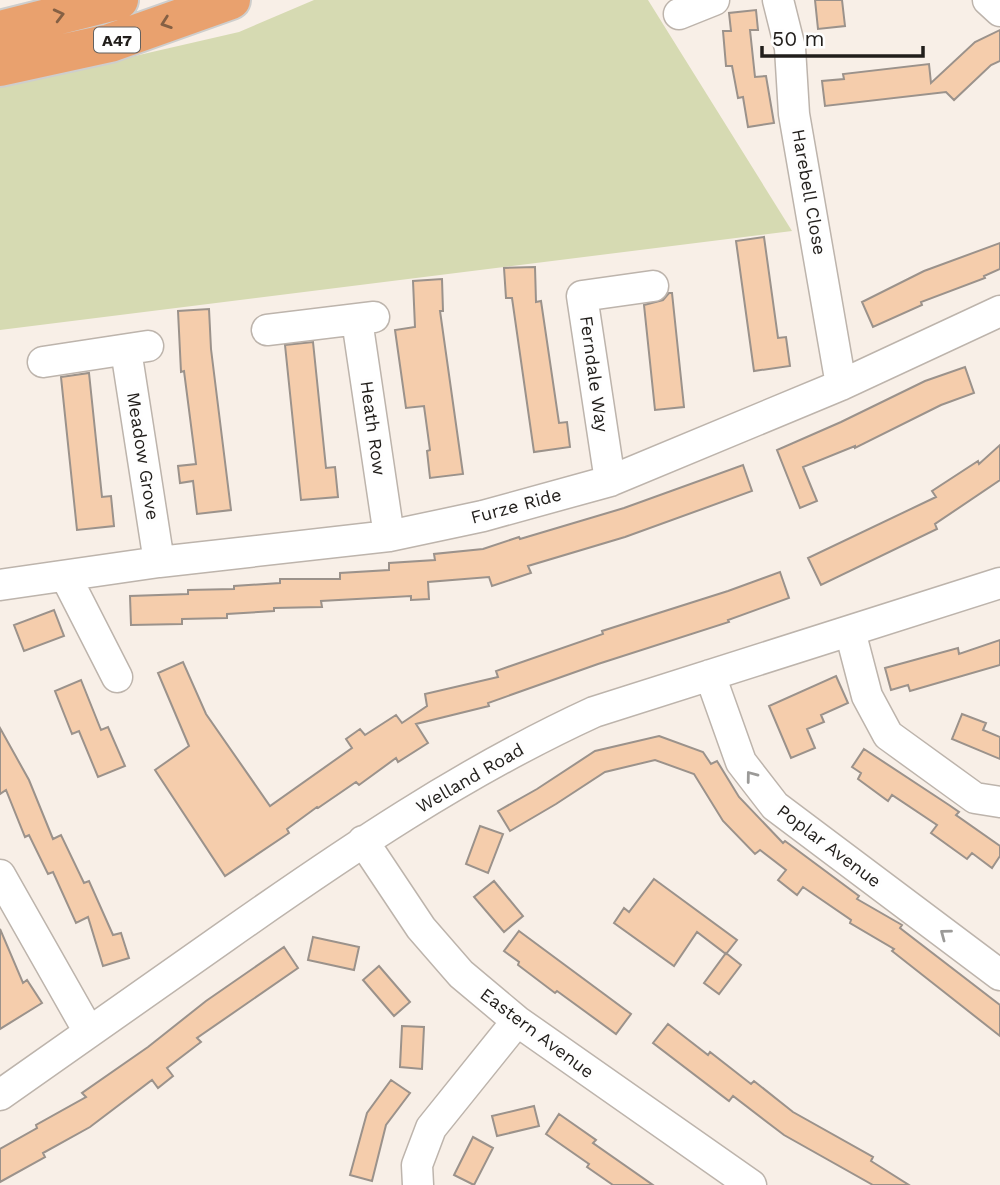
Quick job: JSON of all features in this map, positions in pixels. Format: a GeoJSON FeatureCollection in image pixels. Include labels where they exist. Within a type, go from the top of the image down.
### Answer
{"type":"FeatureCollection","features":[{"type":"Feature","properties":{"kind":"highway","name":"A47"},"geometry":{"type":"LineString","coordinates":[[0,30],[119,0]]}},
{"type":"Feature","properties":{"kind":"highway","name":"A47"},"geometry":{"type":"LineString","coordinates":[[0,67],[110,43],[231,0]]}},
{"type":"Feature","properties":{"kind":"street"},"geometry":{"type":"LineString","coordinates":[[679,14],[714,0]]}},
{"type":"Feature","properties":{"kind":"street","name":"Harebell Close"},"geometry":{"type":"LineString","coordinates":[[778,0],[790,48],[794,114],[841,385]]}},
{"type":"Feature","properties":{"kind":"street"},"geometry":{"type":"LineString","coordinates":[[988,0],[1000,11]]}},
{"type":"Feature","properties":{"kind":"street","name":"Ferndale Way"},"geometry":{"type":"LineString","coordinates":[[610,481],[582,296],[653,286]]}},
{"type":"Feature","properties":{"kind":"street","name":"Furze Ride"},"geometry":{"type":"LineString","coordinates":[[0,585],[159,562],[389,536],[483,516],[610,481],[841,385],[1000,311]]}},
{"type":"Feature","properties":{"kind":"street","name":"Heath Row"},"geometry":{"type":"LineString","coordinates":[[267,330],[365,318],[389,536]]}},
{"type":"Feature","properties":{"kind":"street","name":"Meadow Grove"},"geometry":{"type":"LineString","coordinates":[[43,362],[137,348],[159,562]]}},
{"type":"Feature","properties":{"kind":"street"},"geometry":{"type":"LineString","coordinates":[[66,577],[117,677]]}},
{"type":"Feature","properties":{"kind":"street","name":"Welland Road"},"geometry":{"type":"LineString","coordinates":[[0,1095],[363,841],[435,796],[557,729],[594,712],[1000,583]]}},
{"type":"Feature","properties":{"kind":"street"},"geometry":{"type":"LineString","coordinates":[[850,631],[866,696],[888,735],[975,798],[1000,802]]}},
{"type":"Feature","properties":{"kind":"street","name":"Poplar Avenue"},"geometry":{"type":"LineString","coordinates":[[710,675],[741,762],[775,806],[1000,975]]}},
{"type":"Feature","properties":{"kind":"street","name":"Eastern Avenue"},"geometry":{"type":"LineString","coordinates":[[363,841],[421,928],[461,974],[517,1021],[751,1185]]}},
{"type":"Feature","properties":{"kind":"street"},"geometry":{"type":"LineString","coordinates":[[0,875],[89,1032]]}},
{"type":"Feature","properties":{"kind":"street"},"geometry":{"type":"LineString","coordinates":[[418,1185],[417,1165],[430,1128],[517,1021]]}},
{"type":"Feature","properties":{"kind":"green space"},"geometry":{"type":"Polygon","coordinates":[[[314,0],[648,0],[792,231],[0,330],[0,87],[239,32],[314,0]]]}},
{"type":"Feature","properties":{"kind":"building"},"geometry":{"type":"Polygon","coordinates":[[[815,0],[842,0],[845,26],[818,29],[815,0]]]}},
{"type":"Feature","properties":{"kind":"building"},"geometry":{"type":"Polygon","coordinates":[[[756,10],[758,30],[750,30],[755,77],[766,76],[774,123],[748,127],[743,97],[738,98],[732,66],[726,66],[723,31],[731,31],[729,13],[756,10]]]}},
{"type":"Feature","properties":{"kind":"building"},"geometry":{"type":"Polygon","coordinates":[[[1000,30],[1000,61],[991,65],[954,100],[946,92],[825,106],[822,81],[844,79],[843,74],[929,64],[931,83],[975,42],[1000,30]]]}},
{"type":"Feature","properties":{"kind":"building"},"geometry":{"type":"Polygon","coordinates":[[[764,237],[778,338],[786,337],[790,366],[754,371],[736,241],[764,237]]]}},
{"type":"Feature","properties":{"kind":"building"},"geometry":{"type":"Polygon","coordinates":[[[1000,243],[1000,269],[984,276],[985,278],[921,302],[922,305],[873,327],[862,302],[924,271],[1000,243]]]}},
{"type":"Feature","properties":{"kind":"building"},"geometry":{"type":"Polygon","coordinates":[[[535,267],[536,302],[541,301],[559,423],[567,422],[570,447],[534,452],[512,298],[506,298],[504,268],[535,267]]]}},
{"type":"Feature","properties":{"kind":"building"},"geometry":{"type":"Polygon","coordinates":[[[442,279],[443,311],[440,311],[463,474],[430,478],[427,451],[430,450],[424,406],[406,408],[395,330],[415,327],[413,281],[442,279]]]}},
{"type":"Feature","properties":{"kind":"building"},"geometry":{"type":"Polygon","coordinates":[[[672,293],[684,407],[655,410],[644,305],[663,300],[672,293]]]}},
{"type":"Feature","properties":{"kind":"building"},"geometry":{"type":"Polygon","coordinates":[[[209,309],[211,349],[231,510],[197,514],[193,481],[180,483],[178,466],[196,464],[184,371],[181,372],[178,311],[209,309]]]}},
{"type":"Feature","properties":{"kind":"building"},"geometry":{"type":"Polygon","coordinates":[[[313,342],[326,468],[335,467],[338,497],[301,500],[285,345],[313,342]]]}},
{"type":"Feature","properties":{"kind":"building"},"geometry":{"type":"Polygon","coordinates":[[[965,367],[974,393],[941,405],[855,448],[803,467],[817,501],[800,508],[777,450],[925,381],[965,367]]]}},
{"type":"Feature","properties":{"kind":"building"},"geometry":{"type":"Polygon","coordinates":[[[89,373],[102,497],[111,496],[114,526],[77,530],[61,377],[89,373]]]}},
{"type":"Feature","properties":{"kind":"building"},"geometry":{"type":"Polygon","coordinates":[[[1000,445],[1000,480],[935,524],[937,529],[821,585],[808,558],[936,497],[932,491],[978,461],[979,464],[1000,445]]]}},
{"type":"Feature","properties":{"kind":"building"},"geometry":{"type":"Polygon","coordinates":[[[743,465],[752,491],[625,537],[528,566],[531,573],[492,586],[489,577],[428,582],[429,599],[411,600],[411,596],[321,601],[322,607],[274,608],[274,611],[227,614],[227,618],[182,619],[182,624],[131,625],[130,596],[234,589],[234,586],[280,583],[280,579],[340,579],[340,573],[389,570],[389,563],[435,560],[434,554],[483,549],[519,537],[520,539],[624,508],[743,465]]]}},
{"type":"Feature","properties":{"kind":"building"},"geometry":{"type":"Polygon","coordinates":[[[780,572],[789,598],[728,620],[729,622],[488,703],[489,706],[416,724],[428,743],[398,762],[396,758],[359,785],[356,782],[317,807],[287,829],[289,833],[225,876],[155,770],[189,746],[158,673],[183,662],[206,714],[270,806],[352,748],[346,739],[360,729],[365,735],[396,715],[402,723],[427,706],[425,694],[498,677],[496,671],[603,634],[602,631],[780,572]]]}},
{"type":"Feature","properties":{"kind":"building"},"geometry":{"type":"Polygon","coordinates":[[[54,610],[64,636],[24,651],[14,625],[54,610]]]}},
{"type":"Feature","properties":{"kind":"building"},"geometry":{"type":"Polygon","coordinates":[[[1000,640],[1000,665],[910,691],[908,685],[891,690],[885,668],[958,648],[959,654],[1000,640]]]}},
{"type":"Feature","properties":{"kind":"building"},"geometry":{"type":"Polygon","coordinates":[[[836,676],[848,703],[821,715],[824,722],[807,729],[815,748],[791,758],[769,706],[836,676]]]}},
{"type":"Feature","properties":{"kind":"building"},"geometry":{"type":"Polygon","coordinates":[[[81,680],[101,730],[108,727],[125,766],[98,777],[79,731],[72,734],[55,691],[81,680]]]}},
{"type":"Feature","properties":{"kind":"building"},"geometry":{"type":"Polygon","coordinates":[[[962,714],[986,723],[983,730],[1000,737],[1000,759],[952,739],[962,714]]]}},
{"type":"Feature","properties":{"kind":"building"},"geometry":{"type":"Polygon","coordinates":[[[0,728],[29,780],[53,839],[61,835],[84,883],[89,881],[113,935],[121,933],[129,958],[103,966],[88,917],[76,923],[53,872],[48,874],[29,835],[25,837],[6,790],[0,794],[0,728]]]}},
{"type":"Feature","properties":{"kind":"building"},"geometry":{"type":"Polygon","coordinates":[[[659,736],[703,752],[711,764],[717,761],[739,797],[783,843],[785,841],[859,896],[857,899],[902,925],[900,928],[1000,1005],[1000,1036],[892,951],[894,949],[850,923],[851,920],[803,887],[797,895],[778,880],[786,870],[760,850],[755,854],[723,821],[694,774],[655,760],[605,772],[510,831],[498,811],[595,751],[659,736]]]}},
{"type":"Feature","properties":{"kind":"building"},"geometry":{"type":"Polygon","coordinates":[[[864,749],[959,812],[956,815],[1000,846],[1000,856],[992,868],[972,853],[967,859],[931,833],[937,825],[892,795],[888,801],[858,779],[861,773],[852,767],[864,749]]]}},
{"type":"Feature","properties":{"kind":"building"},"geometry":{"type":"Polygon","coordinates":[[[480,826],[503,834],[488,873],[466,864],[480,826]]]}},
{"type":"Feature","properties":{"kind":"building"},"geometry":{"type":"Polygon","coordinates":[[[654,879],[737,940],[726,954],[697,932],[674,966],[614,923],[624,908],[629,912],[654,879]]]}},
{"type":"Feature","properties":{"kind":"building"},"geometry":{"type":"Polygon","coordinates":[[[494,881],[523,916],[504,932],[474,897],[494,881]]]}},
{"type":"Feature","properties":{"kind":"building"},"geometry":{"type":"Polygon","coordinates":[[[0,929],[23,983],[27,980],[42,1003],[0,1029],[0,929]]]}},
{"type":"Feature","properties":{"kind":"building"},"geometry":{"type":"Polygon","coordinates":[[[519,931],[631,1014],[616,1034],[557,991],[555,993],[504,951],[519,931]]]}},
{"type":"Feature","properties":{"kind":"building"},"geometry":{"type":"Polygon","coordinates":[[[313,937],[359,947],[354,970],[308,960],[313,937]]]}},
{"type":"Feature","properties":{"kind":"building"},"geometry":{"type":"Polygon","coordinates":[[[284,947],[298,968],[197,1038],[201,1042],[167,1068],[173,1076],[158,1088],[152,1080],[90,1127],[43,1153],[45,1157],[0,1182],[0,1149],[86,1097],[82,1093],[284,947]]]}},
{"type":"Feature","properties":{"kind":"building"},"geometry":{"type":"Polygon","coordinates":[[[726,953],[741,965],[719,994],[704,983],[726,953]]]}},
{"type":"Feature","properties":{"kind":"building"},"geometry":{"type":"Polygon","coordinates":[[[379,966],[410,1002],[394,1016],[363,980],[379,966]]]}},
{"type":"Feature","properties":{"kind":"building"},"geometry":{"type":"Polygon","coordinates":[[[668,1024],[751,1084],[754,1081],[793,1112],[873,1157],[871,1161],[909,1185],[873,1185],[784,1135],[733,1096],[729,1101],[653,1043],[668,1024]]]}},
{"type":"Feature","properties":{"kind":"building"},"geometry":{"type":"Polygon","coordinates":[[[402,1026],[424,1027],[422,1069],[400,1067],[402,1026]]]}},
{"type":"Feature","properties":{"kind":"building"},"geometry":{"type":"Polygon","coordinates":[[[391,1080],[410,1093],[386,1125],[372,1181],[350,1175],[367,1113],[391,1080]]]}},
{"type":"Feature","properties":{"kind":"building"},"geometry":{"type":"Polygon","coordinates":[[[534,1106],[539,1126],[497,1136],[492,1116],[534,1106]]]}},
{"type":"Feature","properties":{"kind":"building"},"geometry":{"type":"Polygon","coordinates":[[[559,1114],[596,1140],[593,1143],[653,1185],[613,1185],[587,1167],[589,1164],[546,1134],[559,1114]]]}},
{"type":"Feature","properties":{"kind":"building"},"geometry":{"type":"Polygon","coordinates":[[[473,1137],[493,1148],[474,1185],[454,1175],[473,1137]]]}}]}
